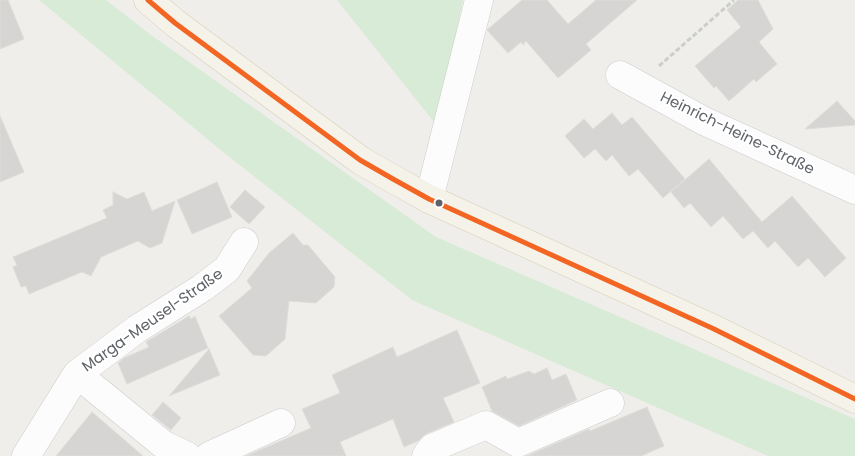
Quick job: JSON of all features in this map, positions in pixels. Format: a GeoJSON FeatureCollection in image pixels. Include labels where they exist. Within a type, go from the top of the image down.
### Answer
{"type":"FeatureCollection","features":[{"type":"Feature","properties":{"kind":"main road"},"geometry":{"type":"LineString","coordinates":[[148,0],[175,23],[360,160],[429,199],[714,329],[855,399]]}},
{"type":"Feature","properties":{"kind":"street"},"geometry":{"type":"LineString","coordinates":[[429,199],[479,0]]}},
{"type":"Feature","properties":{"kind":"street","name":"Heinrich-Heine-Straße"},"geometry":{"type":"LineString","coordinates":[[629,80],[704,121],[855,190]]}},
{"type":"Feature","properties":{"kind":"street","name":"Marga-Meusel-Straße"},"geometry":{"type":"LineString","coordinates":[[26,456],[77,374],[137,329],[202,288],[227,269],[244,242]]}},
{"type":"Feature","properties":{"kind":"street","name":"Marga-Meusel-Straße"},"geometry":{"type":"LineString","coordinates":[[77,374],[164,445],[187,456]]}},
{"type":"Feature","properties":{"kind":"street"},"geometry":{"type":"LineString","coordinates":[[426,456],[432,448],[486,425],[518,443],[610,403]]}},
{"type":"Feature","properties":{"kind":"street"},"geometry":{"type":"LineString","coordinates":[[209,456],[280,424]]}},
{"type":"Feature","properties":{"kind":"path"},"geometry":{"type":"LineString","coordinates":[[629,80],[734,0]]}},
{"type":"Feature","properties":{"kind":"green space"},"geometry":{"type":"Polygon","coordinates":[[[39,0],[106,0],[151,35],[436,237],[855,419],[855,456],[768,456],[412,300],[223,152],[39,0]]]}},
{"type":"Feature","properties":{"kind":"green space"},"geometry":{"type":"Polygon","coordinates":[[[337,0],[463,0],[437,126],[337,0]]]}},
{"type":"Feature","properties":{"kind":"building"},"geometry":{"type":"Polygon","coordinates":[[[0,0],[8,0],[24,39],[0,49],[0,0]]]}},
{"type":"Feature","properties":{"kind":"building"},"geometry":{"type":"Polygon","coordinates":[[[522,0],[547,0],[568,24],[596,0],[637,0],[586,44],[591,50],[558,78],[526,41],[523,45],[521,42],[508,53],[487,30],[522,0]]]}},
{"type":"Feature","properties":{"kind":"building"},"geometry":{"type":"Polygon","coordinates":[[[738,0],[758,0],[773,29],[759,42],[777,64],[756,82],[754,79],[729,101],[716,86],[714,88],[695,66],[741,27],[727,10],[738,0]]]}},
{"type":"Feature","properties":{"kind":"building"},"geometry":{"type":"Polygon","coordinates":[[[837,101],[855,121],[855,125],[805,129],[837,101]]]}},
{"type":"Feature","properties":{"kind":"building"},"geometry":{"type":"Polygon","coordinates":[[[612,113],[622,125],[632,117],[685,179],[663,198],[638,169],[629,176],[612,155],[606,161],[595,149],[584,158],[565,136],[584,119],[593,129],[612,113]]]}},
{"type":"Feature","properties":{"kind":"building"},"geometry":{"type":"Polygon","coordinates":[[[0,116],[24,172],[0,182],[0,116]]]}},
{"type":"Feature","properties":{"kind":"building"},"geometry":{"type":"Polygon","coordinates":[[[709,159],[762,222],[792,196],[846,258],[825,277],[808,258],[798,267],[775,241],[768,248],[753,231],[743,239],[723,216],[711,227],[690,203],[684,208],[671,192],[709,159]]]}},
{"type":"Feature","properties":{"kind":"building"},"geometry":{"type":"Polygon","coordinates":[[[217,182],[232,217],[192,234],[177,200],[217,182]]]}},
{"type":"Feature","properties":{"kind":"building"},"geometry":{"type":"Polygon","coordinates":[[[245,190],[265,207],[249,224],[230,207],[245,190]]]}},
{"type":"Feature","properties":{"kind":"building"},"geometry":{"type":"Polygon","coordinates":[[[113,192],[127,199],[144,192],[152,211],[175,201],[162,243],[150,248],[138,241],[101,257],[91,276],[82,272],[29,294],[26,286],[21,287],[13,267],[17,265],[13,257],[107,218],[103,210],[113,205],[113,192]]]}},
{"type":"Feature","properties":{"kind":"building"},"geometry":{"type":"Polygon","coordinates":[[[293,233],[303,245],[308,245],[335,277],[334,287],[316,303],[289,301],[285,339],[266,356],[253,355],[219,316],[252,288],[247,281],[269,253],[293,233]]]}},
{"type":"Feature","properties":{"kind":"building"},"geometry":{"type":"Polygon","coordinates":[[[189,316],[191,319],[195,316],[208,348],[127,384],[118,363],[124,358],[149,347],[146,342],[189,316]]]}},
{"type":"Feature","properties":{"kind":"building"},"geometry":{"type":"Polygon","coordinates":[[[457,330],[480,383],[443,398],[454,422],[426,434],[418,441],[404,447],[393,419],[340,442],[346,456],[246,456],[311,428],[302,409],[340,393],[332,375],[393,347],[397,357],[457,330]]]}},
{"type":"Feature","properties":{"kind":"building"},"geometry":{"type":"Polygon","coordinates":[[[209,349],[220,375],[169,396],[209,349]]]}},
{"type":"Feature","properties":{"kind":"building"},"geometry":{"type":"Polygon","coordinates":[[[547,368],[552,380],[566,374],[577,400],[519,426],[492,411],[482,387],[506,376],[507,379],[529,371],[534,374],[547,368]]]}},
{"type":"Feature","properties":{"kind":"building"},"geometry":{"type":"Polygon","coordinates":[[[163,402],[181,418],[171,430],[152,415],[163,402]]]}},
{"type":"Feature","properties":{"kind":"building"},"geometry":{"type":"Polygon","coordinates":[[[647,407],[664,446],[641,456],[527,456],[589,429],[590,431],[647,407]]]}},
{"type":"Feature","properties":{"kind":"building"},"geometry":{"type":"Polygon","coordinates":[[[92,412],[143,456],[56,456],[92,412]]]}},
{"type":"Feature","properties":{"kind":"transit line"},"geometry":{"type":"LineString","coordinates":[[148,0],[175,23],[360,160],[393,179],[429,199],[714,329],[855,399]]}}]}
